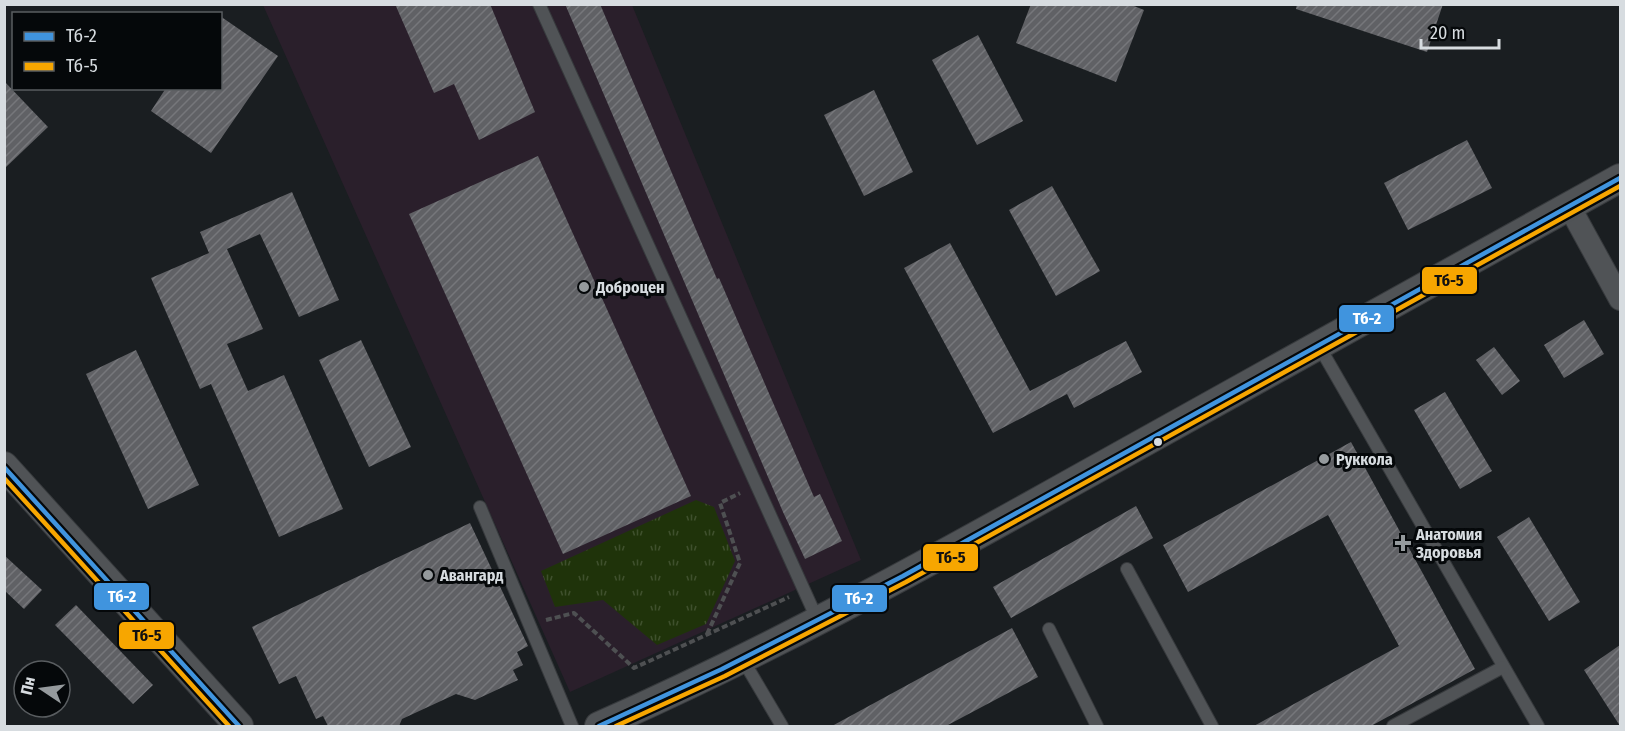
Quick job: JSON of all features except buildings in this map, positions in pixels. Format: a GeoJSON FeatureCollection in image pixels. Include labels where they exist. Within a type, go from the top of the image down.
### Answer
{"type":"FeatureCollection","features":[{"type":"Feature","properties":{"kind":"street"},"geometry":{"type":"LineString","coordinates":[[599,726],[743,660],[818,622],[1620,178]]}},
{"type":"Feature","properties":{"kind":"street"},"geometry":{"type":"LineString","coordinates":[[1569,206],[1620,299]]}},
{"type":"Feature","properties":{"kind":"street"},"geometry":{"type":"LineString","coordinates":[[4,466],[239,726]]}},
{"type":"Feature","properties":{"kind":"lane"},"geometry":{"type":"LineString","coordinates":[[539,4],[818,622]]}},
{"type":"Feature","properties":{"kind":"lane"},"geometry":{"type":"LineString","coordinates":[[1319,346],[1538,726]]}},
{"type":"Feature","properties":{"kind":"lane"},"geometry":{"type":"LineString","coordinates":[[480,507],[572,726]]}},
{"type":"Feature","properties":{"kind":"lane"},"geometry":{"type":"LineString","coordinates":[[1127,569],[1212,726]]}},
{"type":"Feature","properties":{"kind":"lane"},"geometry":{"type":"LineString","coordinates":[[1049,629],[1097,726]]}},
{"type":"Feature","properties":{"kind":"lane"},"geometry":{"type":"LineString","coordinates":[[743,660],[782,726]]}},
{"type":"Feature","properties":{"kind":"lane"},"geometry":{"type":"LineString","coordinates":[[1393,726],[1503,667]]}},
{"type":"Feature","properties":{"kind":"path"},"geometry":{"type":"LineString","coordinates":[[707,635],[740,562],[720,503],[757,485]]}},
{"type":"Feature","properties":{"kind":"path"},"geometry":{"type":"LineString","coordinates":[[528,624],[574,613],[634,669],[804,589]]}},
{"type":"Feature","properties":{"kind":"shaded area"},"geometry":{"type":"Polygon","coordinates":[[[263,5],[632,5],[861,560],[570,692],[263,5]]]}},
{"type":"Feature","properties":{"kind":"green space"},"geometry":{"type":"Polygon","coordinates":[[[696,500],[714,507],[735,561],[706,624],[657,645],[603,600],[555,607],[541,571],[696,500]]]}},
{"type":"Feature","properties":{"kind":"transit line","name":"Тб-2"},"geometry":{"type":"LineString","coordinates":[[599,726],[722,669],[903,576],[1620,178]]}},
{"type":"Feature","properties":{"kind":"transit line","name":"Тб-5"},"geometry":{"type":"LineString","coordinates":[[616,726],[725,676],[906,582],[1620,186]]}},
{"type":"Feature","properties":{"kind":"transit line","name":"Тб-2"},"geometry":{"type":"LineString","coordinates":[[4,467],[239,726]]}},
{"type":"Feature","properties":{"kind":"transit line","name":"Тб-5"},"geometry":{"type":"LineString","coordinates":[[4,478],[229,726]]}},
{"type":"Feature","properties":{"kind":"place","name":"Доброцен"},"geometry":{"type":"Point","coordinates":[584,287]}},
{"type":"Feature","properties":{"kind":"place","name":"Руккола"},"geometry":{"type":"Point","coordinates":[1324,459]}},
{"type":"Feature","properties":{"kind":"place","name":"Анатомия Здоровья"},"geometry":{"type":"Point","coordinates":[1403,543]}},
{"type":"Feature","properties":{"kind":"place","name":"Авангард"},"geometry":{"type":"Point","coordinates":[428,575]}}]}
